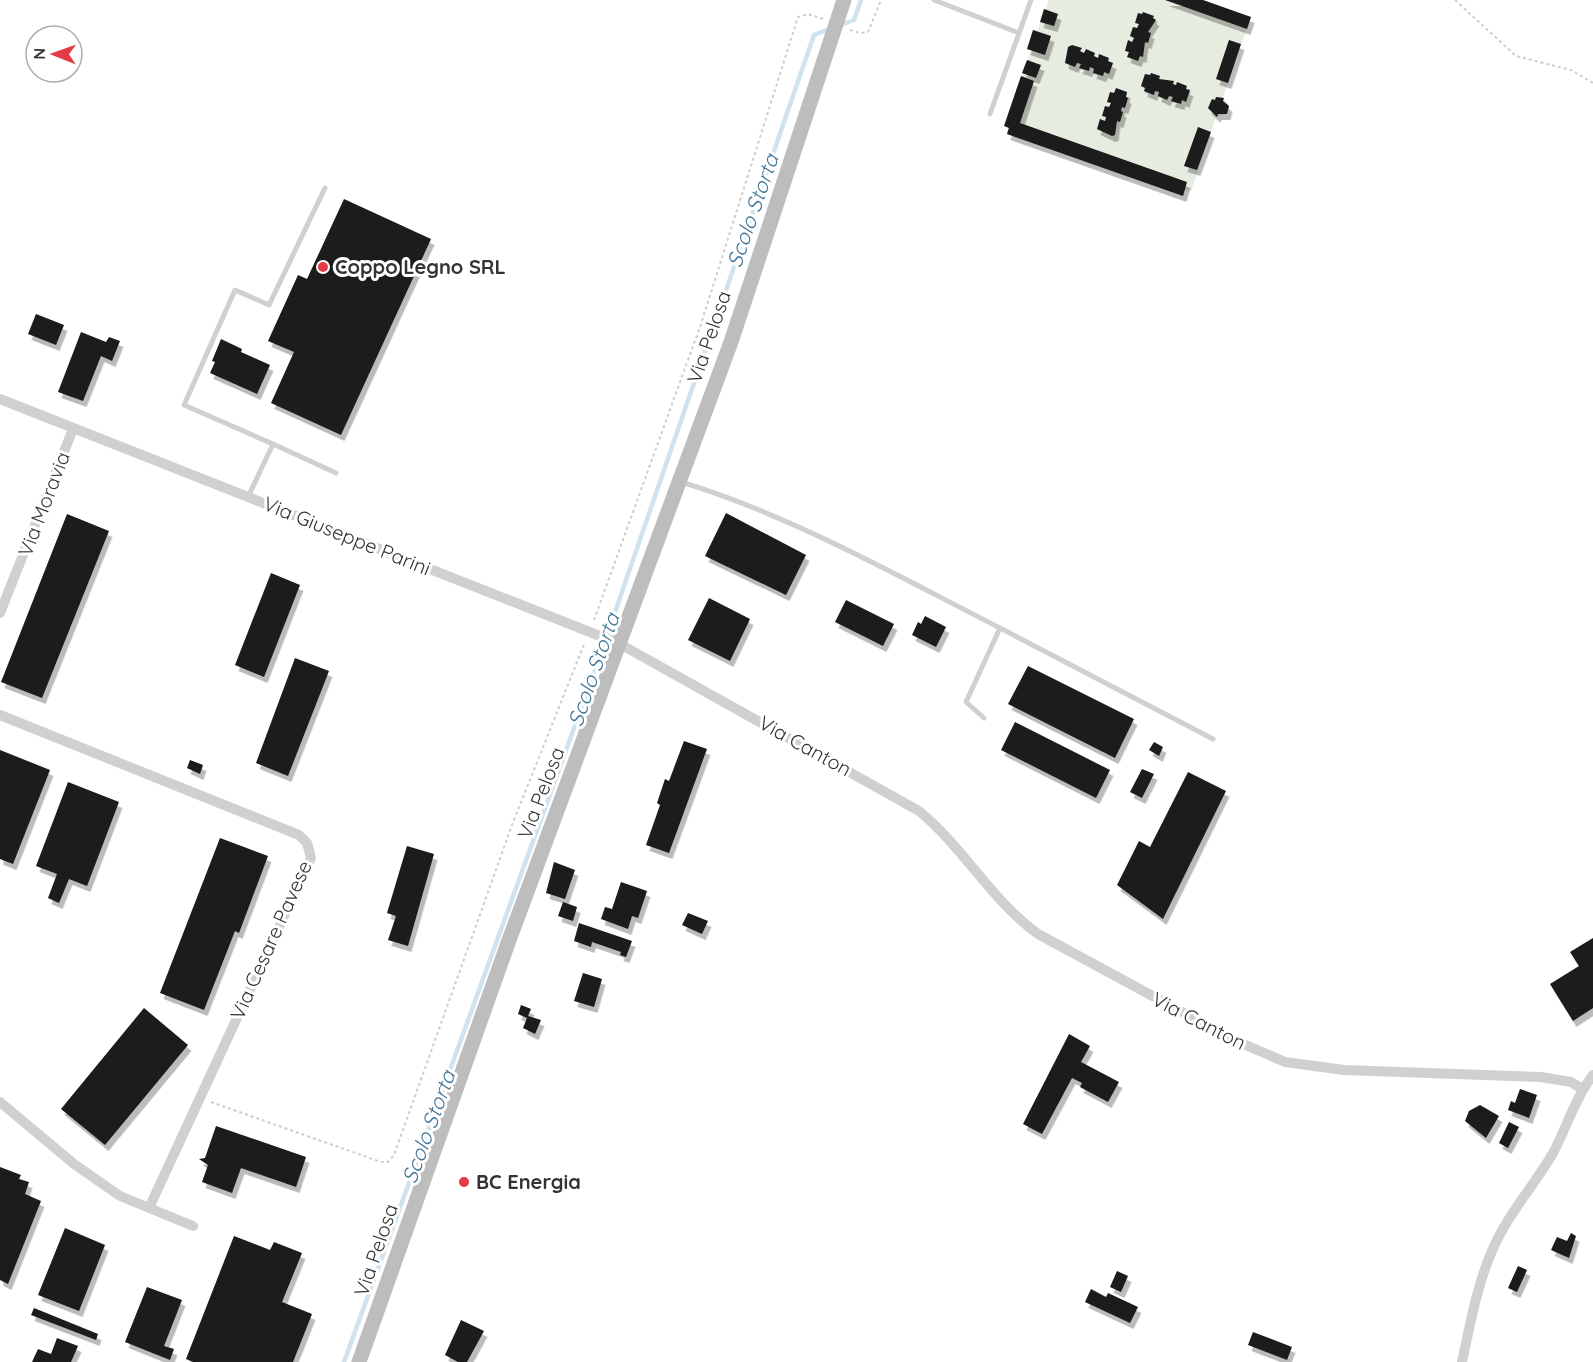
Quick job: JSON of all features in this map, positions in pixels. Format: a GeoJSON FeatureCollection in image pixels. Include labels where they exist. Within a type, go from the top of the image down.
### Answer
{"type":"FeatureCollection","features":[{"type":"Feature","properties":{"kind":"main road","name":"Via Pelosa"},"geometry":{"type":"LineString","coordinates":[[360,1362],[617,643],[731,342],[842,4]]}},
{"type":"Feature","properties":{"kind":"street","name":"Via Giuseppe Parini"},"geometry":{"type":"LineString","coordinates":[[0,399],[617,643]]}},
{"type":"Feature","properties":{"kind":"street","name":"Via Moravia"},"geometry":{"type":"LineString","coordinates":[[0,613],[73,429]]}},
{"type":"Feature","properties":{"kind":"street","name":"Via Canton"},"geometry":{"type":"LineString","coordinates":[[617,643],[919,811],[949,838],[1005,907],[1038,934],[1265,1054],[1285,1062],[1344,1070],[1541,1077],[1571,1082],[1582,1089]]}},
{"type":"Feature","properties":{"kind":"street","name":"Via Cesare Pavese"},"geometry":{"type":"LineString","coordinates":[[0,715],[299,835],[307,843],[311,858],[149,1208]]}},
{"type":"Feature","properties":{"kind":"street"},"geometry":{"type":"LineString","coordinates":[[1462,1362],[1491,1251],[1505,1225],[1551,1157],[1567,1127],[1582,1089],[1593,1075]]}},
{"type":"Feature","properties":{"kind":"street"},"geometry":{"type":"LineString","coordinates":[[0,1102],[74,1164],[120,1196],[193,1226]]}},
{"type":"Feature","properties":{"kind":"lane"},"geometry":{"type":"LineString","coordinates":[[934,0],[1019,33]]}},
{"type":"Feature","properties":{"kind":"lane"},"geometry":{"type":"LineString","coordinates":[[990,114],[1031,0]]}},
{"type":"Feature","properties":{"kind":"lane"},"geometry":{"type":"LineString","coordinates":[[325,188],[269,305],[235,290],[184,405],[336,473]]}},
{"type":"Feature","properties":{"kind":"lane"},"geometry":{"type":"LineString","coordinates":[[248,497],[273,444]]}},
{"type":"Feature","properties":{"kind":"lane"},"geometry":{"type":"LineString","coordinates":[[679,482],[714,492],[771,515],[1000,628],[1213,739]]}},
{"type":"Feature","properties":{"kind":"lane"},"geometry":{"type":"LineString","coordinates":[[984,718],[966,702],[1000,628]]}},
{"type":"Feature","properties":{"kind":"path"},"geometry":{"type":"LineString","coordinates":[[842,28],[860,33],[868,32],[881,0]]}},
{"type":"Feature","properties":{"kind":"path"},"geometry":{"type":"LineString","coordinates":[[1455,0],[1516,56],[1571,70],[1593,83]]}},
{"type":"Feature","properties":{"kind":"path"},"geometry":{"type":"LineString","coordinates":[[200,1098],[381,1162],[388,1162],[394,1155],[512,825],[593,633],[701,324],[798,17],[808,14],[824,20]]}},
{"type":"Feature","properties":{"kind":"shaded area"},"geometry":{"type":"Polygon","coordinates":[[[1049,0],[1203,0],[1251,17],[1223,97],[1229,106],[1227,114],[1216,117],[1191,191],[1185,190],[1183,196],[1007,134],[1009,128],[1004,126],[1031,51],[1027,49],[1033,30],[1037,31],[1049,0]]]}},
{"type":"Feature","properties":{"kind":"building"},"geometry":{"type":"Polygon","coordinates":[[[1165,0],[1203,0],[1251,17],[1247,29],[1165,0]]]}},
{"type":"Feature","properties":{"kind":"building"},"geometry":{"type":"Polygon","coordinates":[[[1044,9],[1058,14],[1054,26],[1040,22],[1044,9]]]}},
{"type":"Feature","properties":{"kind":"building"},"geometry":{"type":"Polygon","coordinates":[[[1143,12],[1154,16],[1156,20],[1148,32],[1151,33],[1148,43],[1145,42],[1143,57],[1140,56],[1138,61],[1127,57],[1129,52],[1125,51],[1128,40],[1132,42],[1134,38],[1130,36],[1133,27],[1137,28],[1139,24],[1135,23],[1138,13],[1143,12]]]}},
{"type":"Feature","properties":{"kind":"building"},"geometry":{"type":"Polygon","coordinates":[[[1033,30],[1051,36],[1045,55],[1027,49],[1033,30]]]}},
{"type":"Feature","properties":{"kind":"building"},"geometry":{"type":"Polygon","coordinates":[[[1229,40],[1241,44],[1228,83],[1216,79],[1229,40]]]}},
{"type":"Feature","properties":{"kind":"building"},"geometry":{"type":"Polygon","coordinates":[[[1072,45],[1082,48],[1080,51],[1084,53],[1086,49],[1095,53],[1094,56],[1098,58],[1099,54],[1109,58],[1108,61],[1113,63],[1109,74],[1104,72],[1103,76],[1093,73],[1094,69],[1090,67],[1089,71],[1079,68],[1081,64],[1077,63],[1075,67],[1065,63],[1068,47],[1072,45]]]}},
{"type":"Feature","properties":{"kind":"building"},"geometry":{"type":"Polygon","coordinates":[[[1027,60],[1041,65],[1036,78],[1022,73],[1027,60]]]}},
{"type":"Feature","properties":{"kind":"building"},"geometry":{"type":"Polygon","coordinates":[[[1151,73],[1160,76],[1159,79],[1187,86],[1186,89],[1190,90],[1186,102],[1182,100],[1181,104],[1171,101],[1173,97],[1169,96],[1167,100],[1158,96],[1159,92],[1155,91],[1154,95],[1144,91],[1145,88],[1141,86],[1145,74],[1150,75],[1151,73]]]}},
{"type":"Feature","properties":{"kind":"building"},"geometry":{"type":"Polygon","coordinates":[[[1021,76],[1034,81],[1020,123],[1187,182],[1183,196],[1007,134],[1009,128],[1004,126],[1021,76]]]}},
{"type":"Feature","properties":{"kind":"building"},"geometry":{"type":"Polygon","coordinates":[[[1116,88],[1127,92],[1126,97],[1128,98],[1125,108],[1122,107],[1120,122],[1117,121],[1115,135],[1112,136],[1097,129],[1100,119],[1105,121],[1106,117],[1102,116],[1105,106],[1109,107],[1111,103],[1107,102],[1110,92],[1114,93],[1116,88]]]}},
{"type":"Feature","properties":{"kind":"building"},"geometry":{"type":"Polygon","coordinates":[[[1216,97],[1224,98],[1223,101],[1229,106],[1227,114],[1218,114],[1217,117],[1208,108],[1212,99],[1215,100],[1216,97]]]}},
{"type":"Feature","properties":{"kind":"building"},"geometry":{"type":"Polygon","coordinates":[[[1198,127],[1211,132],[1197,170],[1184,166],[1198,127]]]}},
{"type":"Feature","properties":{"kind":"building"},"geometry":{"type":"Polygon","coordinates":[[[344,199],[431,239],[341,435],[271,403],[294,352],[268,341],[298,275],[307,279],[344,199]]]}},
{"type":"Feature","properties":{"kind":"building"},"geometry":{"type":"Polygon","coordinates":[[[36,314],[64,325],[56,345],[28,334],[36,314]]]}},
{"type":"Feature","properties":{"kind":"building"},"geometry":{"type":"Polygon","coordinates":[[[81,332],[106,342],[109,337],[120,341],[112,361],[101,356],[83,401],[58,392],[81,332]]]}},
{"type":"Feature","properties":{"kind":"building"},"geometry":{"type":"Polygon","coordinates":[[[221,339],[242,349],[241,352],[270,365],[257,394],[210,373],[221,339]]]}},
{"type":"Feature","properties":{"kind":"building"},"geometry":{"type":"Polygon","coordinates":[[[726,513],[806,555],[786,595],[705,556],[726,513]]]}},
{"type":"Feature","properties":{"kind":"building"},"geometry":{"type":"Polygon","coordinates":[[[67,514],[109,531],[42,698],[1,682],[67,514]]]}},
{"type":"Feature","properties":{"kind":"building"},"geometry":{"type":"Polygon","coordinates":[[[271,573],[300,585],[264,677],[235,665],[271,573]]]}},
{"type":"Feature","properties":{"kind":"building"},"geometry":{"type":"Polygon","coordinates":[[[709,598],[750,619],[730,661],[688,640],[709,598]]]}},
{"type":"Feature","properties":{"kind":"building"},"geometry":{"type":"Polygon","coordinates":[[[846,600],[894,624],[883,646],[835,622],[846,600]]]}},
{"type":"Feature","properties":{"kind":"building"},"geometry":{"type":"Polygon","coordinates":[[[925,616],[946,627],[936,647],[912,635],[918,622],[921,624],[925,616]]]}},
{"type":"Feature","properties":{"kind":"building"},"geometry":{"type":"Polygon","coordinates":[[[295,658],[329,671],[288,776],[256,763],[295,658]]]}},
{"type":"Feature","properties":{"kind":"building"},"geometry":{"type":"Polygon","coordinates":[[[1028,666],[1134,719],[1115,758],[1008,704],[1028,666]]]}},
{"type":"Feature","properties":{"kind":"building"},"geometry":{"type":"Polygon","coordinates":[[[1015,722],[1110,770],[1096,798],[1001,750],[1015,722]]]}},
{"type":"Feature","properties":{"kind":"building"},"geometry":{"type":"Polygon","coordinates":[[[684,741],[707,749],[669,853],[646,845],[660,805],[657,803],[665,779],[669,781],[684,741]]]}},
{"type":"Feature","properties":{"kind":"building"},"geometry":{"type":"Polygon","coordinates":[[[1154,742],[1163,747],[1159,756],[1149,750],[1154,742]]]}},
{"type":"Feature","properties":{"kind":"building"},"geometry":{"type":"Polygon","coordinates":[[[0,750],[50,770],[13,864],[0,859],[0,750]]]}},
{"type":"Feature","properties":{"kind":"building"},"geometry":{"type":"Polygon","coordinates":[[[190,760],[203,765],[200,774],[187,768],[190,760]]]}},
{"type":"Feature","properties":{"kind":"building"},"geometry":{"type":"Polygon","coordinates":[[[1142,769],[1154,774],[1142,798],[1130,792],[1142,769]]]}},
{"type":"Feature","properties":{"kind":"building"},"geometry":{"type":"Polygon","coordinates":[[[1188,772],[1226,791],[1163,919],[1117,885],[1139,841],[1150,847],[1188,772]]]}},
{"type":"Feature","properties":{"kind":"building"},"geometry":{"type":"Polygon","coordinates":[[[68,782],[119,802],[87,886],[69,879],[59,903],[48,898],[57,874],[36,866],[68,782]]]}},
{"type":"Feature","properties":{"kind":"building"},"geometry":{"type":"Polygon","coordinates":[[[220,838],[268,856],[239,933],[235,931],[204,1010],[160,993],[220,838]]]}},
{"type":"Feature","properties":{"kind":"building"},"geometry":{"type":"Polygon","coordinates":[[[407,846],[434,854],[408,946],[388,940],[396,916],[387,913],[407,846]]]}},
{"type":"Feature","properties":{"kind":"building"},"geometry":{"type":"Polygon","coordinates":[[[554,862],[575,870],[565,899],[546,893],[554,862]]]}},
{"type":"Feature","properties":{"kind":"building"},"geometry":{"type":"Polygon","coordinates":[[[621,882],[647,891],[638,918],[632,916],[628,929],[601,919],[605,907],[612,909],[621,882]]]}},
{"type":"Feature","properties":{"kind":"building"},"geometry":{"type":"Polygon","coordinates":[[[563,902],[577,907],[573,921],[558,916],[563,902]]]}},
{"type":"Feature","properties":{"kind":"building"},"geometry":{"type":"Polygon","coordinates":[[[688,913],[708,921],[702,934],[682,925],[688,913]]]}},
{"type":"Feature","properties":{"kind":"building"},"geometry":{"type":"Polygon","coordinates":[[[579,923],[632,941],[626,957],[620,955],[621,952],[592,942],[591,947],[574,941],[579,923]]]}},
{"type":"Feature","properties":{"kind":"building"},"geometry":{"type":"Polygon","coordinates":[[[1593,938],[1593,1008],[1573,1021],[1550,984],[1579,966],[1570,952],[1593,938]]]}},
{"type":"Feature","properties":{"kind":"building"},"geometry":{"type":"Polygon","coordinates":[[[583,973],[602,979],[594,1007],[574,1001],[583,973]]]}},
{"type":"Feature","properties":{"kind":"building"},"geometry":{"type":"Polygon","coordinates":[[[521,1005],[531,1009],[528,1016],[541,1020],[535,1034],[523,1028],[527,1018],[518,1014],[521,1005]]]}},
{"type":"Feature","properties":{"kind":"building"},"geometry":{"type":"Polygon","coordinates":[[[144,1008],[188,1045],[105,1145],[61,1109],[144,1008]]]}},
{"type":"Feature","properties":{"kind":"building"},"geometry":{"type":"Polygon","coordinates":[[[1069,1034],[1090,1046],[1081,1062],[1119,1082],[1108,1102],[1080,1087],[1082,1083],[1072,1078],[1042,1134],[1023,1124],[1069,1034]]]}},
{"type":"Feature","properties":{"kind":"building"},"geometry":{"type":"Polygon","coordinates":[[[1520,1089],[1537,1095],[1529,1118],[1508,1110],[1511,1101],[1515,1103],[1520,1089]]]}},
{"type":"Feature","properties":{"kind":"building"},"geometry":{"type":"Polygon","coordinates":[[[1480,1105],[1499,1116],[1486,1138],[1465,1121],[1469,1111],[1480,1105]]]}},
{"type":"Feature","properties":{"kind":"building"},"geometry":{"type":"Polygon","coordinates":[[[1509,1122],[1519,1127],[1508,1148],[1499,1143],[1509,1122]]]}},
{"type":"Feature","properties":{"kind":"building"},"geometry":{"type":"Polygon","coordinates":[[[216,1126],[306,1157],[296,1187],[241,1168],[232,1193],[202,1182],[208,1165],[199,1159],[205,1158],[216,1126]]]}},
{"type":"Feature","properties":{"kind":"building"},"geometry":{"type":"Polygon","coordinates":[[[0,1167],[21,1175],[19,1179],[29,1182],[25,1194],[41,1201],[8,1284],[0,1280],[0,1167]]]}},
{"type":"Feature","properties":{"kind":"building"},"geometry":{"type":"Polygon","coordinates":[[[65,1228],[105,1245],[79,1311],[38,1295],[65,1228]]]}},
{"type":"Feature","properties":{"kind":"building"},"geometry":{"type":"Polygon","coordinates":[[[1571,1233],[1576,1236],[1569,1258],[1551,1250],[1557,1237],[1567,1241],[1571,1233]]]}},
{"type":"Feature","properties":{"kind":"building"},"geometry":{"type":"Polygon","coordinates":[[[234,1236],[270,1250],[274,1242],[302,1253],[282,1302],[312,1314],[293,1362],[193,1362],[186,1359],[234,1236]]]}},
{"type":"Feature","properties":{"kind":"building"},"geometry":{"type":"Polygon","coordinates":[[[1518,1266],[1527,1270],[1517,1292],[1508,1288],[1518,1266]]]}},
{"type":"Feature","properties":{"kind":"building"},"geometry":{"type":"Polygon","coordinates":[[[1117,1271],[1128,1276],[1121,1292],[1110,1287],[1117,1271]]]}},
{"type":"Feature","properties":{"kind":"building"},"geometry":{"type":"Polygon","coordinates":[[[147,1287],[182,1300],[164,1346],[174,1349],[170,1360],[125,1342],[147,1287]]]}},
{"type":"Feature","properties":{"kind":"building"},"geometry":{"type":"Polygon","coordinates":[[[1091,1289],[1106,1297],[1108,1293],[1138,1307],[1130,1323],[1085,1302],[1091,1289]]]}},
{"type":"Feature","properties":{"kind":"building"},"geometry":{"type":"Polygon","coordinates":[[[34,1308],[98,1334],[96,1340],[31,1315],[34,1308]]]}},
{"type":"Feature","properties":{"kind":"building"},"geometry":{"type":"Polygon","coordinates":[[[461,1320],[484,1331],[467,1362],[458,1362],[445,1355],[461,1320]]]}},
{"type":"Feature","properties":{"kind":"building"},"geometry":{"type":"Polygon","coordinates":[[[1253,1332],[1292,1347],[1287,1360],[1248,1345],[1253,1332]]]}},
{"type":"Feature","properties":{"kind":"building"},"geometry":{"type":"Polygon","coordinates":[[[57,1338],[78,1346],[71,1362],[32,1362],[38,1349],[51,1354],[57,1338]]]}},
{"type":"Feature","properties":{"kind":"waterway","name":"Scolo Storta"},"geometry":{"type":"LineString","coordinates":[[840,25],[854,20],[861,0]]}},
{"type":"Feature","properties":{"kind":"waterway","name":"Scolo Storta"},"geometry":{"type":"LineString","coordinates":[[344,1362],[593,676],[814,35],[832,28]]}},
{"type":"Feature","properties":{"kind":"place","name":"Coppo Legno SRL"},"geometry":{"type":"Point","coordinates":[323,267]}},
{"type":"Feature","properties":{"kind":"place","name":"BC Energia"},"geometry":{"type":"Point","coordinates":[464,1182]}}]}
